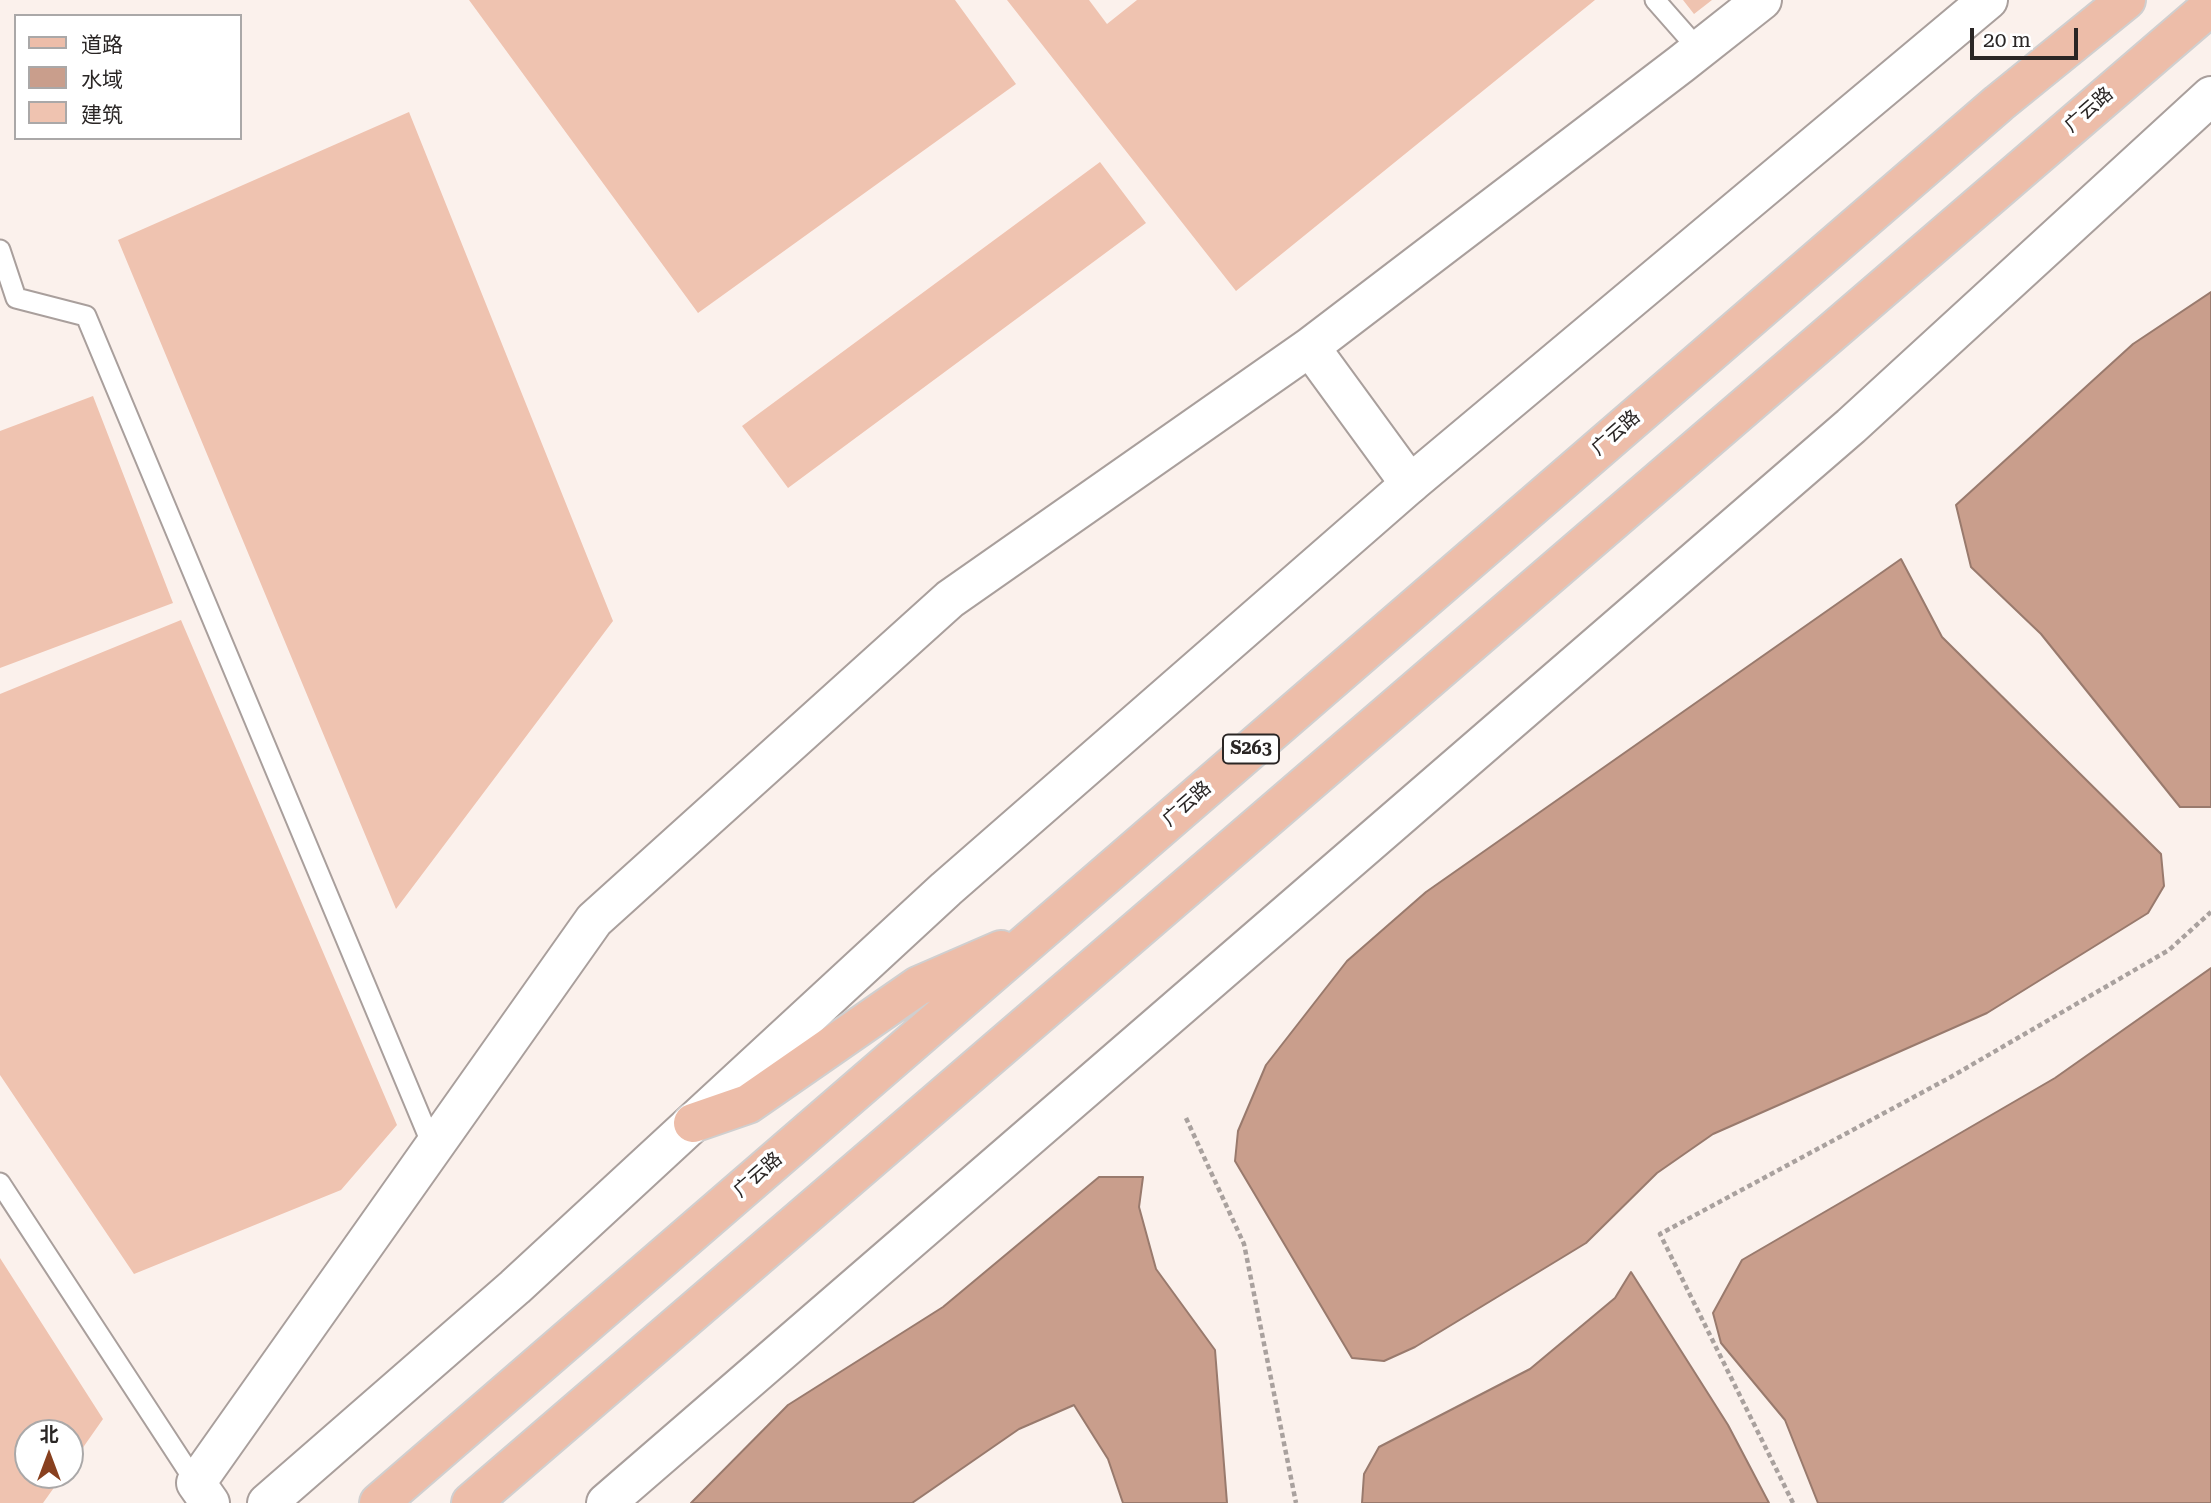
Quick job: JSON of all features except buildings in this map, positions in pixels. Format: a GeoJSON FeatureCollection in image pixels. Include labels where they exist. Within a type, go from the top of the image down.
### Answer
{"type":"FeatureCollection","features":[{"type":"Feature","properties":{"kind":"main road"},"geometry":{"type":"LineString","coordinates":[[203,1493],[433,1147],[594,919],[950,599],[1310,347],[1762,0]]}},
{"type":"Feature","properties":{"kind":"main road"},"geometry":{"type":"LineString","coordinates":[[267,1503],[515,1287],[946,889],[1410,484],[1988,0]]}},
{"type":"Feature","properties":{"kind":"main road","name":"广云路"},"geometry":{"type":"LineString","coordinates":[[379,1503],[1999,103],[2126,0]]}},
{"type":"Feature","properties":{"kind":"main road","name":"广云路"},"geometry":{"type":"LineString","coordinates":[[471,1503],[2211,6]]}},
{"type":"Feature","properties":{"kind":"main road"},"geometry":{"type":"LineString","coordinates":[[606,1503],[1851,426],[2211,96]]}},
{"type":"Feature","properties":{"kind":"main road"},"geometry":{"type":"LineString","coordinates":[[1310,347],[1410,484]]}},
{"type":"Feature","properties":{"kind":"main road"},"geometry":{"type":"LineString","coordinates":[[693,1123],[748,1104],[918,986],[1035,936]]}},
{"type":"Feature","properties":{"kind":"lane"},"geometry":{"type":"LineString","coordinates":[[1656,0],[1699,50]]}},
{"type":"Feature","properties":{"kind":"lane"},"geometry":{"type":"LineString","coordinates":[[0,250],[16,298],[86,316],[433,1147]]}},
{"type":"Feature","properties":{"kind":"lane"},"geometry":{"type":"LineString","coordinates":[[0,1183],[203,1493]]}},
{"type":"Feature","properties":{"kind":"path"},"geometry":{"type":"LineString","coordinates":[[1793,1503],[1660,1234],[1949,1078],[2169,950],[2211,912]]}},
{"type":"Feature","properties":{"kind":"path"},"geometry":{"type":"LineString","coordinates":[[1186,1118],[1244,1244],[1296,1503]]}},
{"type":"Feature","properties":{"kind":"water"},"geometry":{"type":"Polygon","coordinates":[[[2211,292],[2211,807],[2180,807],[2041,634],[1971,567],[1956,505],[2133,344],[2211,292]]]}},
{"type":"Feature","properties":{"kind":"water"},"geometry":{"type":"Polygon","coordinates":[[[1901,559],[1942,637],[2161,854],[2164,886],[2148,913],[1987,1013],[1713,1134],[1657,1173],[1586,1243],[1415,1347],[1384,1361],[1352,1358],[1235,1161],[1238,1131],[1266,1065],[1347,961],[1426,892],[1901,559]]]}},
{"type":"Feature","properties":{"kind":"water"},"geometry":{"type":"Polygon","coordinates":[[[2211,968],[2211,1503],[1818,1503],[1785,1420],[1721,1343],[1713,1313],[1742,1260],[2055,1078],[2211,968]]]}},
{"type":"Feature","properties":{"kind":"water"},"geometry":{"type":"Polygon","coordinates":[[[1099,1177],[1143,1177],[1139,1207],[1156,1269],[1215,1350],[1227,1503],[1123,1503],[1108,1459],[1074,1405],[1019,1429],[912,1503],[691,1503],[788,1405],[943,1307],[1099,1177]]]}},
{"type":"Feature","properties":{"kind":"water"},"geometry":{"type":"Polygon","coordinates":[[[1631,1272],[1728,1425],[1769,1503],[1362,1503],[1364,1474],[1379,1447],[1530,1369],[1615,1298],[1631,1272]]]}}]}
